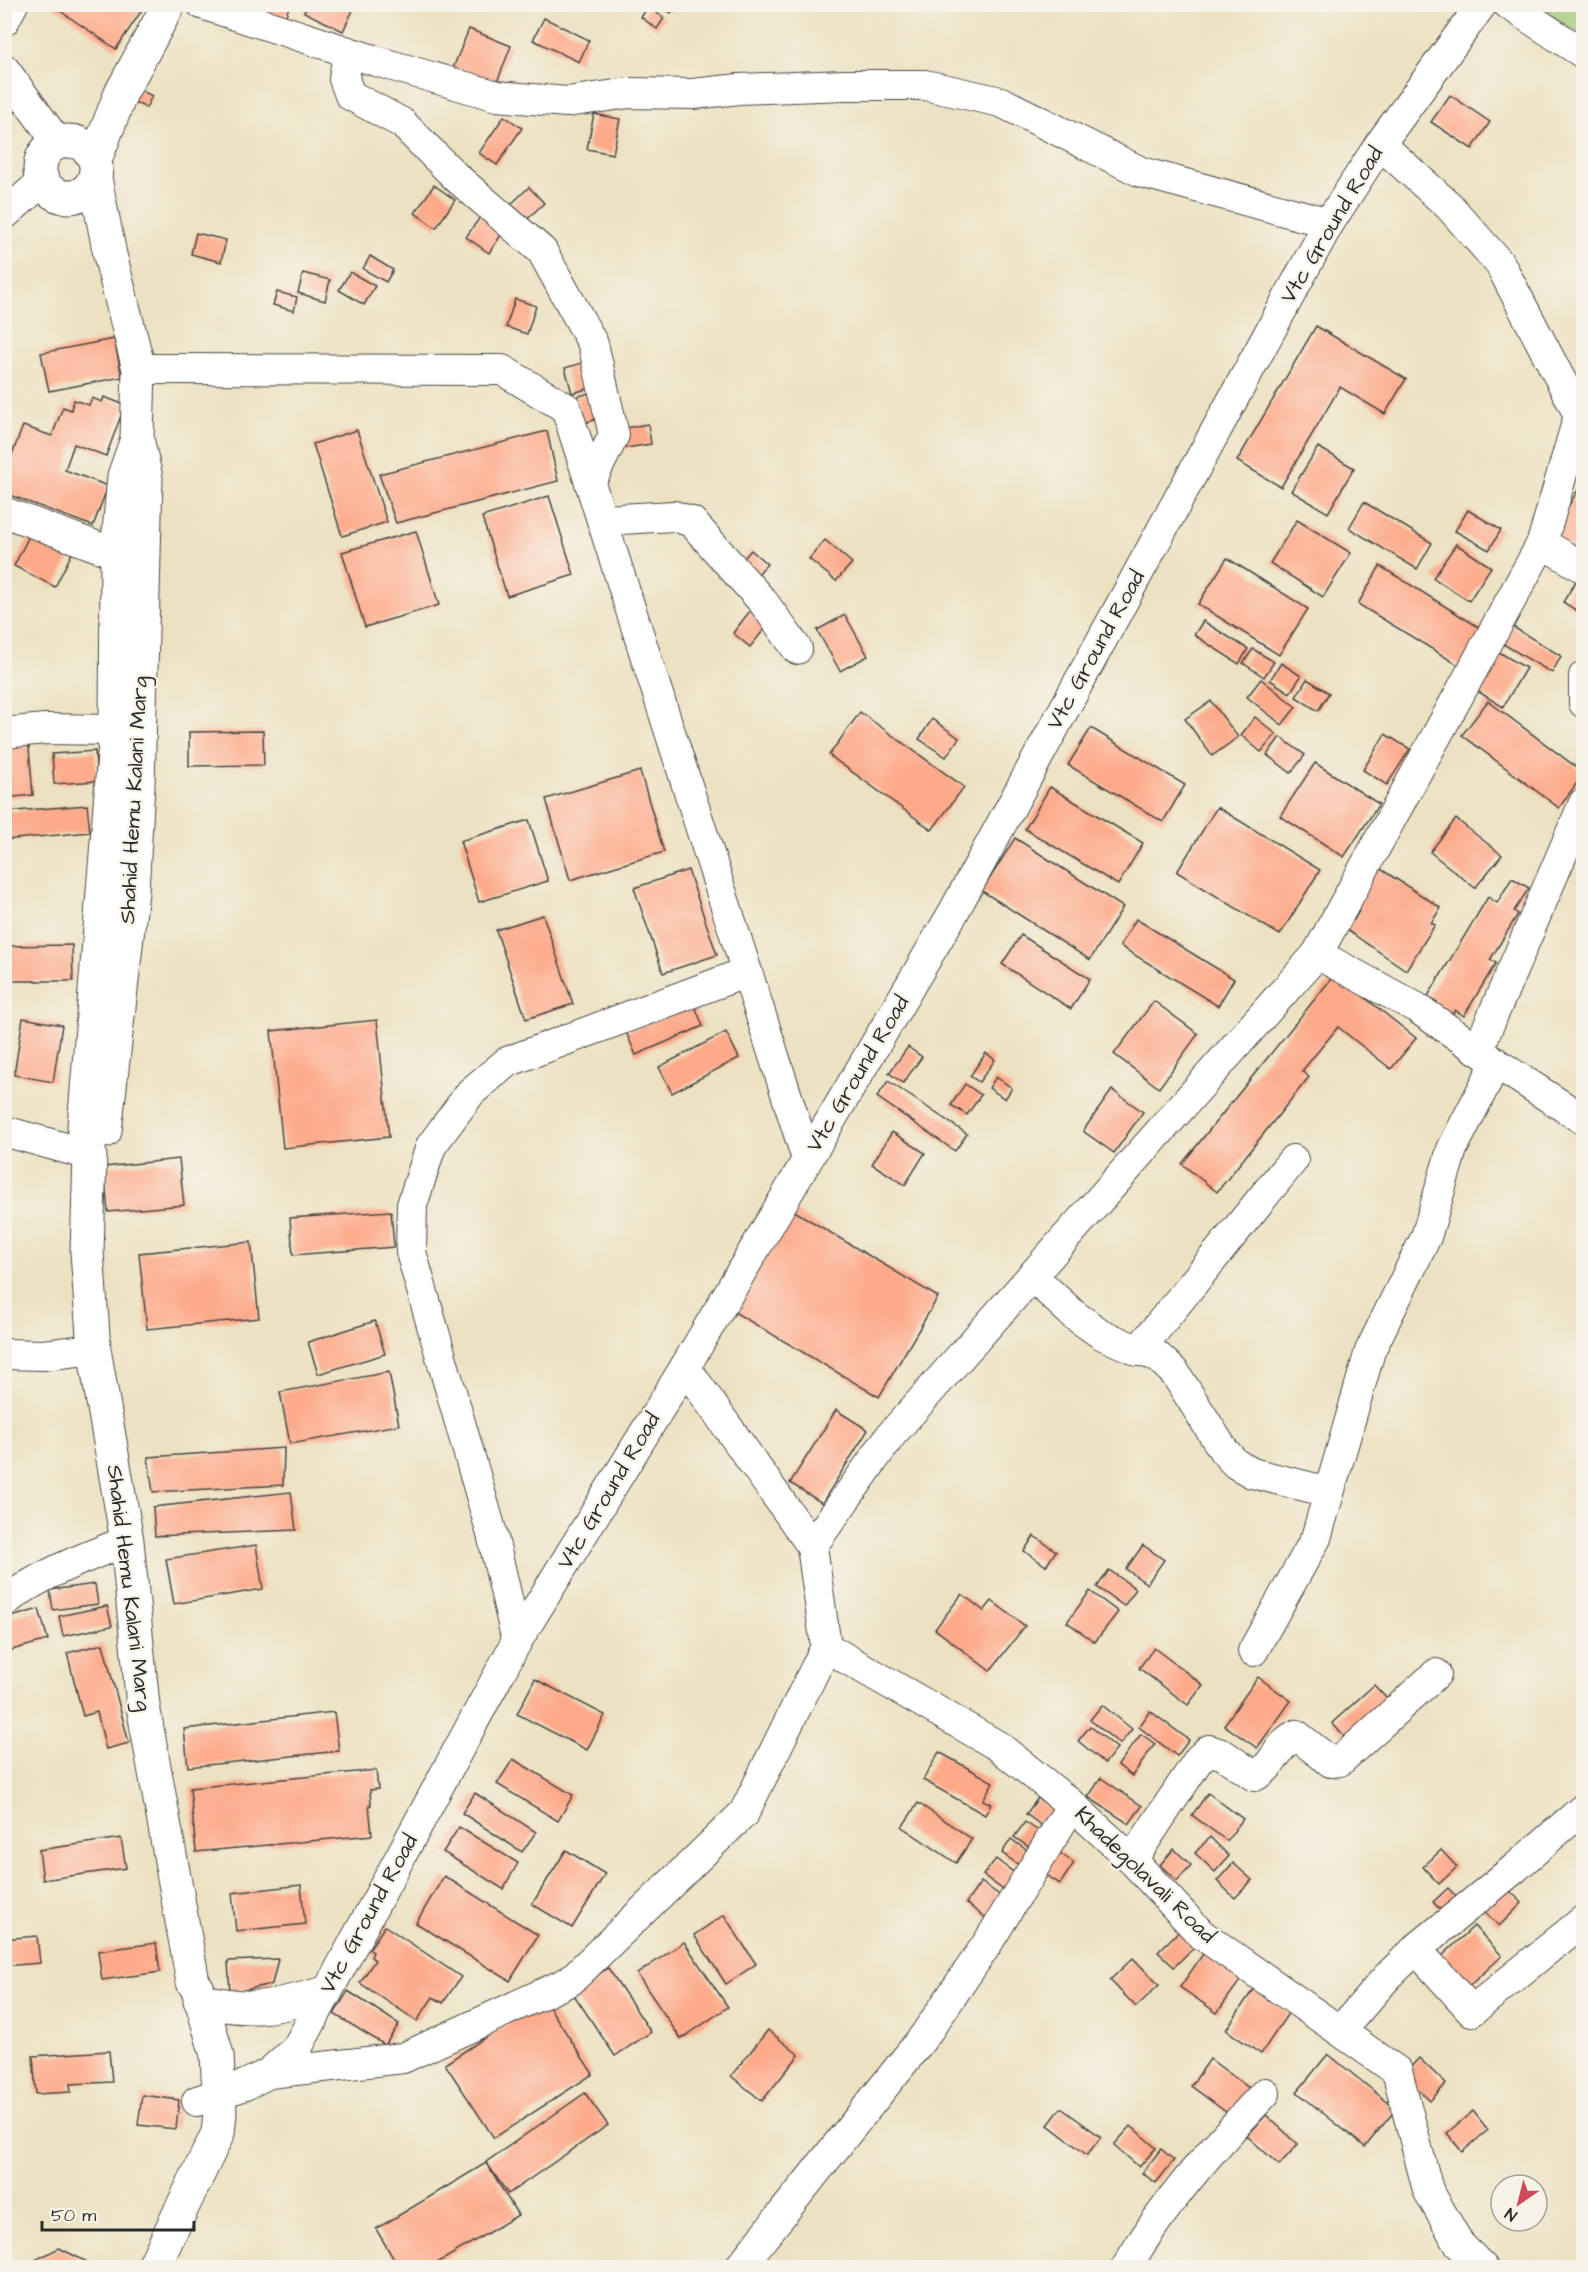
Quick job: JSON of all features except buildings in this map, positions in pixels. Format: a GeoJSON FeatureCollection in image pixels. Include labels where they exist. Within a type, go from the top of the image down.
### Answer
{"type":"FeatureCollection","features":[{"type":"Feature","properties":{"kind":"main road"},"geometry":{"type":"LineString","coordinates":[[95,169],[91,152],[76,142],[58,142],[44,154],[40,172],[43,182],[49,189],[66,197],[84,192],[91,186],[121,93],[169,4]]}},
{"type":"Feature","properties":{"kind":"main road","name":"Shahid Hemu Kalani Marg"},"geometry":{"type":"LineString","coordinates":[[95,169],[110,255],[139,369],[138,439],[146,478],[130,556],[84,1127],[90,1155],[87,1252],[94,1349],[127,1541],[143,1706],[197,1991],[190,1989],[196,2067],[208,2098]]}},
{"type":"Feature","properties":{"kind":"main road","name":"Shahid Hemu Kalani Marg"},"geometry":{"type":"LineString","coordinates":[[90,1155],[105,1132],[132,892],[138,785],[130,556]]}},
{"type":"Feature","properties":{"kind":"main road"},"geometry":{"type":"LineString","coordinates":[[197,1991],[229,2007],[255,2008],[283,2004],[325,1993]]}},
{"type":"Feature","properties":{"kind":"main road"},"geometry":{"type":"LineString","coordinates":[[131,2268],[208,2098]]}},
{"type":"Feature","properties":{"kind":"main road"},"geometry":{"type":"LineString","coordinates":[[153,2268],[218,2133],[208,2098]]}},
{"type":"Feature","properties":{"kind":"street"},"geometry":{"type":"LineString","coordinates":[[4,21],[13,4]]}},
{"type":"Feature","properties":{"kind":"street"},"geometry":{"type":"LineString","coordinates":[[202,4],[348,52],[497,96],[567,102],[629,93],[693,94],[739,89],[845,85],[925,86],[1001,102],[1141,172],[1329,223]]}},
{"type":"Feature","properties":{"kind":"street","name":"Vtc Ground Road"},"geometry":{"type":"LineString","coordinates":[[208,2098],[269,2073],[297,2048],[517,1641],[685,1367],[953,913],[1329,223],[1380,144],[1482,4]]}},
{"type":"Feature","properties":{"kind":"street"},"geometry":{"type":"LineString","coordinates":[[1508,4],[1584,54]]}},
{"type":"Feature","properties":{"kind":"street"},"geometry":{"type":"LineString","coordinates":[[348,52],[344,79],[350,95],[402,123],[456,177],[542,250],[593,344],[614,435],[590,483]]}},
{"type":"Feature","properties":{"kind":"street"},"geometry":{"type":"LineString","coordinates":[[4,69],[58,142]]}},
{"type":"Feature","properties":{"kind":"street"},"geometry":{"type":"LineString","coordinates":[[812,1546],[891,1436],[1317,954],[1542,543],[1579,415],[1500,264],[1449,206],[1380,144]]}},
{"type":"Feature","properties":{"kind":"street"},"geometry":{"type":"LineString","coordinates":[[4,215],[43,182]]}},
{"type":"Feature","properties":{"kind":"street"},"geometry":{"type":"LineString","coordinates":[[139,369],[502,370],[566,408],[807,1159]]}},
{"type":"Feature","properties":{"kind":"street"},"geometry":{"type":"LineString","coordinates":[[4,512],[130,556]]}},
{"type":"Feature","properties":{"kind":"street"},"geometry":{"type":"LineString","coordinates":[[602,520],[674,516],[692,522],[764,603],[798,649]]}},
{"type":"Feature","properties":{"kind":"street"},"geometry":{"type":"LineString","coordinates":[[1542,543],[1584,568]]}},
{"type":"Feature","properties":{"kind":"street"},"geometry":{"type":"LineString","coordinates":[[1584,676],[1584,703]]}},
{"type":"Feature","properties":{"kind":"street"},"geometry":{"type":"LineString","coordinates":[[4,733],[45,729],[116,730]]}},
{"type":"Feature","properties":{"kind":"street"},"geometry":{"type":"LineString","coordinates":[[1253,1651],[1316,1538],[1370,1351],[1426,1237],[1452,1149],[1584,803]]}},
{"type":"Feature","properties":{"kind":"street"},"geometry":{"type":"LineString","coordinates":[[1317,954],[1417,1008],[1584,1120]]}},
{"type":"Feature","properties":{"kind":"street"},"geometry":{"type":"LineString","coordinates":[[517,1641],[492,1534],[411,1252],[412,1205],[431,1146],[471,1092],[507,1062],[747,972]]}},
{"type":"Feature","properties":{"kind":"street"},"geometry":{"type":"LineString","coordinates":[[4,1131],[90,1155]]}},
{"type":"Feature","properties":{"kind":"street"},"geometry":{"type":"LineString","coordinates":[[1138,1351],[1293,1161]]}},
{"type":"Feature","properties":{"kind":"street"},"geometry":{"type":"LineString","coordinates":[[1032,1276],[1074,1315],[1101,1334],[1138,1351],[1157,1356],[1175,1373],[1224,1451],[1236,1464],[1252,1473],[1329,1492]]}},
{"type":"Feature","properties":{"kind":"street"},"geometry":{"type":"LineString","coordinates":[[4,1354],[43,1355],[94,1349]]}},
{"type":"Feature","properties":{"kind":"street"},"geometry":{"type":"LineString","coordinates":[[269,2073],[404,2058],[570,1981],[744,1813],[826,1647],[812,1546],[685,1367]]}},
{"type":"Feature","properties":{"kind":"street"},"geometry":{"type":"LineString","coordinates":[[4,1602],[14,1594],[74,1562],[127,1541]]}},
{"type":"Feature","properties":{"kind":"street","name":"Khadegolavali Road"},"geometry":{"type":"LineString","coordinates":[[826,1647],[998,1746],[1072,1805],[1132,1860],[1201,1934],[1397,2071],[1428,2190],[1459,2244],[1483,2268]]}},
{"type":"Feature","properties":{"kind":"street"},"geometry":{"type":"LineString","coordinates":[[1132,1860],[1209,1750],[1224,1755],[1254,1776],[1263,1773],[1289,1738],[1296,1735],[1331,1762],[1340,1761],[1436,1674]]}},
{"type":"Feature","properties":{"kind":"street"},"geometry":{"type":"LineString","coordinates":[[739,2268],[925,2035],[987,1944],[1072,1805]]}},
{"type":"Feature","properties":{"kind":"street"},"geometry":{"type":"LineString","coordinates":[[1340,2031],[1387,1977],[1416,1949],[1515,1869],[1584,1808]]}},
{"type":"Feature","properties":{"kind":"street"},"geometry":{"type":"LineString","coordinates":[[1416,1949],[1472,2011],[1584,1920]]}},
{"type":"Feature","properties":{"kind":"street"},"geometry":{"type":"LineString","coordinates":[[1126,2268],[1143,2239],[1193,2171],[1265,2092]]}},
{"type":"Feature","properties":{"kind":"green space"},"geometry":{"type":"Polygon","coordinates":[[[1533,4],[1583,5],[1583,36],[1532,6],[1533,4]]]}}]}
